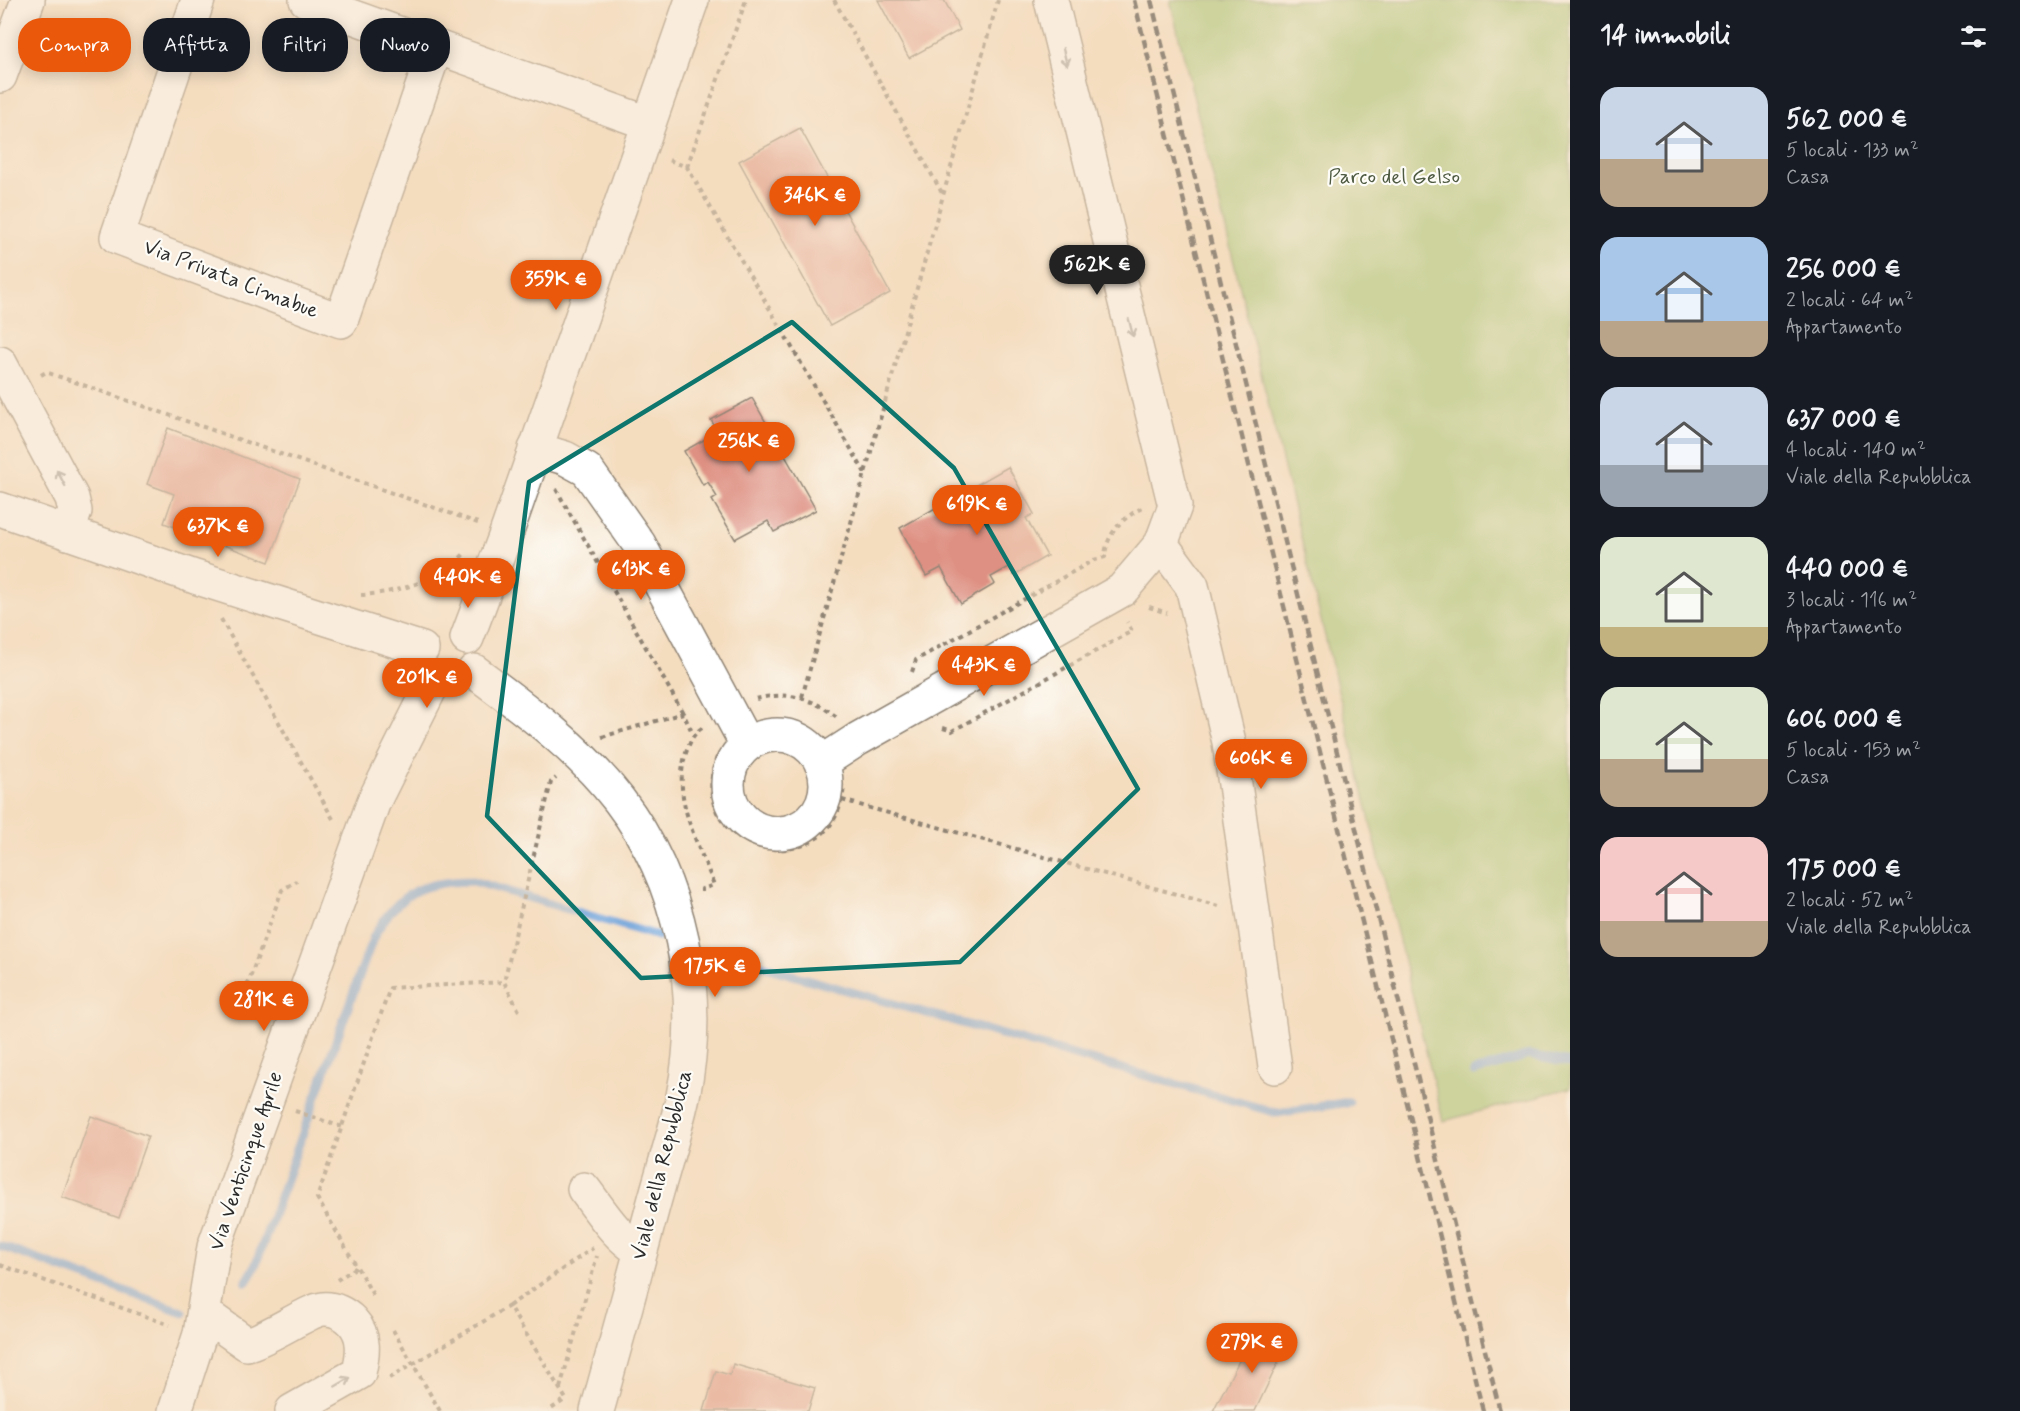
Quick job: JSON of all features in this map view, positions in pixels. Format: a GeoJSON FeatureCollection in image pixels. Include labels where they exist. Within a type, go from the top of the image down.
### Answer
{"type":"FeatureCollection","features":[{"type":"Feature","properties":{"kind":"street"},"geometry":{"type":"LineString","coordinates":[[0,75],[28,0]]}},
{"type":"Feature","properties":{"kind":"street","name":"Via Privata Cimabue"},"geometry":{"type":"LineString","coordinates":[[198,0],[117,237],[341,321],[427,72]]}},
{"type":"Feature","properties":{"kind":"street"},"geometry":{"type":"LineString","coordinates":[[306,0],[360,20]]}},
{"type":"Feature","properties":{"kind":"street"},"geometry":{"type":"LineString","coordinates":[[467,638],[506,534],[550,454],[643,137],[692,0]]}},
{"type":"Feature","properties":{"kind":"street"},"geometry":{"type":"LineString","coordinates":[[550,454],[586,470],[639,544],[729,711],[736,758],[729,774],[729,791],[734,807],[744,821],[758,830],[775,834],[792,832],[813,818],[825,796],[826,779],[858,739],[1129,604],[1161,544],[1175,506],[1051,0]]}},
{"type":"Feature","properties":{"kind":"street"},"geometry":{"type":"LineString","coordinates":[[450,52],[615,111],[643,137]]}},
{"type":"Feature","properties":{"kind":"street"},"geometry":{"type":"LineString","coordinates":[[8,377],[72,498],[75,511],[68,533]]}},
{"type":"Feature","properties":{"kind":"street"},"geometry":{"type":"LineString","coordinates":[[0,509],[202,580],[422,649]]}},
{"type":"Feature","properties":{"kind":"street"},"geometry":{"type":"LineString","coordinates":[[1161,544],[1192,586],[1229,742],[1275,1067]]}},
{"type":"Feature","properties":{"kind":"street"},"geometry":{"type":"LineString","coordinates":[[441,632],[459,633],[467,638],[475,653],[474,671],[461,684],[442,687],[433,683],[421,668],[422,649],[426,641],[441,632]]}},
{"type":"Feature","properties":{"kind":"street","name":"Viale della Repubblica"},"geometry":{"type":"LineString","coordinates":[[474,671],[534,716],[581,757],[619,800],[645,840],[664,877],[684,950],[690,992],[690,1036],[683,1095],[597,1411]]}},
{"type":"Feature","properties":{"kind":"street","name":"Via Venticinque Aprile"},"geometry":{"type":"LineString","coordinates":[[183,1408],[202,1324],[214,1247],[370,812],[433,683]]}},
{"type":"Feature","properties":{"kind":"street"},"geometry":{"type":"LineString","coordinates":[[734,747],[760,738],[789,736],[802,742],[832,770]]}},
{"type":"Feature","properties":{"kind":"street"},"geometry":{"type":"LineString","coordinates":[[584,1189],[615,1229],[641,1251]]}},
{"type":"Feature","properties":{"kind":"street"},"geometry":{"type":"LineString","coordinates":[[202,1324],[247,1344],[259,1341],[322,1309],[345,1314],[360,1329],[363,1351],[359,1373],[292,1411]]}},
{"type":"Feature","properties":{"kind":"path"},"geometry":{"type":"LineString","coordinates":[[687,167],[746,0]]}},
{"type":"Feature","properties":{"kind":"path"},"geometry":{"type":"LineString","coordinates":[[834,0],[943,194]]}},
{"type":"Feature","properties":{"kind":"path"},"geometry":{"type":"LineString","coordinates":[[802,697],[998,0]]}},
{"type":"Feature","properties":{"kind":"path"},"geometry":{"type":"LineString","coordinates":[[643,137],[687,167],[865,474]]}},
{"type":"Feature","properties":{"kind":"path"},"geometry":{"type":"LineString","coordinates":[[8,377],[46,372],[506,534]]}},
{"type":"Feature","properties":{"kind":"path"},"geometry":{"type":"LineString","coordinates":[[550,454],[555,486],[683,713]]}},
{"type":"Feature","properties":{"kind":"path"},"geometry":{"type":"LineString","coordinates":[[910,679],[916,660],[1094,560],[1105,557],[1106,548],[1116,528],[1134,512],[1150,506]]}},
{"type":"Feature","properties":{"kind":"path"},"geometry":{"type":"LineString","coordinates":[[356,596],[386,593],[423,582],[468,550]]}},
{"type":"Feature","properties":{"kind":"path"},"geometry":{"type":"LineString","coordinates":[[934,726],[952,731],[1132,631],[1129,604],[1155,608],[1175,620]]}},
{"type":"Feature","properties":{"kind":"path"},"geometry":{"type":"LineString","coordinates":[[218,614],[334,820],[332,828]]}},
{"type":"Feature","properties":{"kind":"path"},"geometry":{"type":"LineString","coordinates":[[704,900],[702,889],[714,885],[688,817],[680,788],[683,761],[693,734],[743,702],[776,694],[802,697],[829,711],[845,723]]}},
{"type":"Feature","properties":{"kind":"path"},"geometry":{"type":"LineString","coordinates":[[734,747],[712,770],[711,781],[716,809],[729,828],[750,845],[781,850],[807,844],[826,830],[838,813],[842,800],[832,770]]}},
{"type":"Feature","properties":{"kind":"path"},"geometry":{"type":"LineString","coordinates":[[842,800],[1228,908]]}},
{"type":"Feature","properties":{"kind":"path"},"geometry":{"type":"LineString","coordinates":[[519,1011],[504,982],[528,875]]}},
{"type":"Feature","properties":{"kind":"path"},"geometry":{"type":"LineString","coordinates":[[267,1016],[246,1009],[242,1000],[282,890],[297,881]]}},
{"type":"Feature","properties":{"kind":"path"},"geometry":{"type":"LineString","coordinates":[[374,1296],[316,1198],[390,988],[504,982]]}},
{"type":"Feature","properties":{"kind":"path"},"geometry":{"type":"LineString","coordinates":[[298,1112],[342,1127]]}},
{"type":"Feature","properties":{"kind":"path"},"geometry":{"type":"LineString","coordinates":[[413,1364],[509,1306],[600,1243],[560,1388]]}},
{"type":"Feature","properties":{"kind":"path"},"geometry":{"type":"LineString","coordinates":[[0,1265],[202,1324]]}},
{"type":"Feature","properties":{"kind":"path"},"geometry":{"type":"LineString","coordinates":[[328,1286],[357,1267]]}},
{"type":"Feature","properties":{"kind":"path"},"geometry":{"type":"LineString","coordinates":[[509,1306],[566,1399],[555,1409],[548,1411]]}},
{"type":"Feature","properties":{"kind":"path"},"geometry":{"type":"LineString","coordinates":[[391,1325],[440,1411]]}},
{"type":"Feature","properties":{"kind":"highlighted area"},"geometry":{"type":"Polygon","coordinates":[[[792,322],[954,468],[1138,789],[960,962],[641,978],[487,816],[529,482],[792,322]]]}},
{"type":"Feature","properties":{"kind":"green space","name":"Parco del Gelso"},"geometry":{"type":"Polygon","coordinates":[[[1170,0],[1570,0],[1570,1088],[1443,1121],[1170,0]]]}},
{"type":"Feature","properties":{"kind":"building"},"geometry":{"type":"Polygon","coordinates":[[[878,0],[944,0],[960,30],[909,58],[878,0]]]}},
{"type":"Feature","properties":{"kind":"building"},"geometry":{"type":"Polygon","coordinates":[[[800,128],[890,293],[830,326],[739,161],[800,128]]]}},
{"type":"Feature","properties":{"kind":"building"},"geometry":{"type":"Polygon","coordinates":[[[752,398],[816,510],[774,532],[768,521],[735,539],[712,500],[717,497],[708,482],[703,485],[684,451],[718,432],[711,420],[752,398]]]}},
{"type":"Feature","properties":{"kind":"building"},"geometry":{"type":"Polygon","coordinates":[[[168,428],[300,479],[269,562],[164,523],[174,494],[147,484],[168,428]]]}},
{"type":"Feature","properties":{"kind":"building"},"geometry":{"type":"Polygon","coordinates":[[[1008,467],[1034,514],[1026,518],[1047,556],[1014,575],[1009,567],[991,577],[995,584],[961,604],[941,568],[926,576],[900,528],[1008,467]]]}},
{"type":"Feature","properties":{"kind":"building"},"geometry":{"type":"Polygon","coordinates":[[[91,1116],[148,1136],[119,1218],[62,1197],[91,1116]]]}},
{"type":"Feature","properties":{"kind":"building"},"geometry":{"type":"Polygon","coordinates":[[[1256,1328],[1286,1346],[1255,1411],[1213,1411],[1256,1328]]]}},
{"type":"Feature","properties":{"kind":"building"},"geometry":{"type":"Polygon","coordinates":[[[733,1364],[815,1388],[808,1411],[704,1411],[716,1371],[730,1375],[733,1364]]]}},
{"type":"Feature","properties":{"kind":"waterway"},"geometry":{"type":"LineString","coordinates":[[246,1282],[254,1269],[373,938],[382,922],[402,900],[413,892],[439,883],[473,881],[658,936]]}},
{"type":"Feature","properties":{"kind":"waterway"},"geometry":{"type":"LineString","coordinates":[[719,954],[1277,1113],[1349,1102]]}},
{"type":"Feature","properties":{"kind":"waterway"},"geometry":{"type":"LineString","coordinates":[[1474,1072],[1529,1055],[1570,1063]]}},
{"type":"Feature","properties":{"kind":"waterway"},"geometry":{"type":"LineString","coordinates":[[0,1246],[183,1312]]}},
{"type":"Feature","properties":{"kind":"railway"},"geometry":{"type":"LineString","coordinates":[[1134,0],[1483,1411]]}},
{"type":"Feature","properties":{"kind":"railway"},"geometry":{"type":"LineString","coordinates":[[1151,0],[1500,1411]]}}]}
